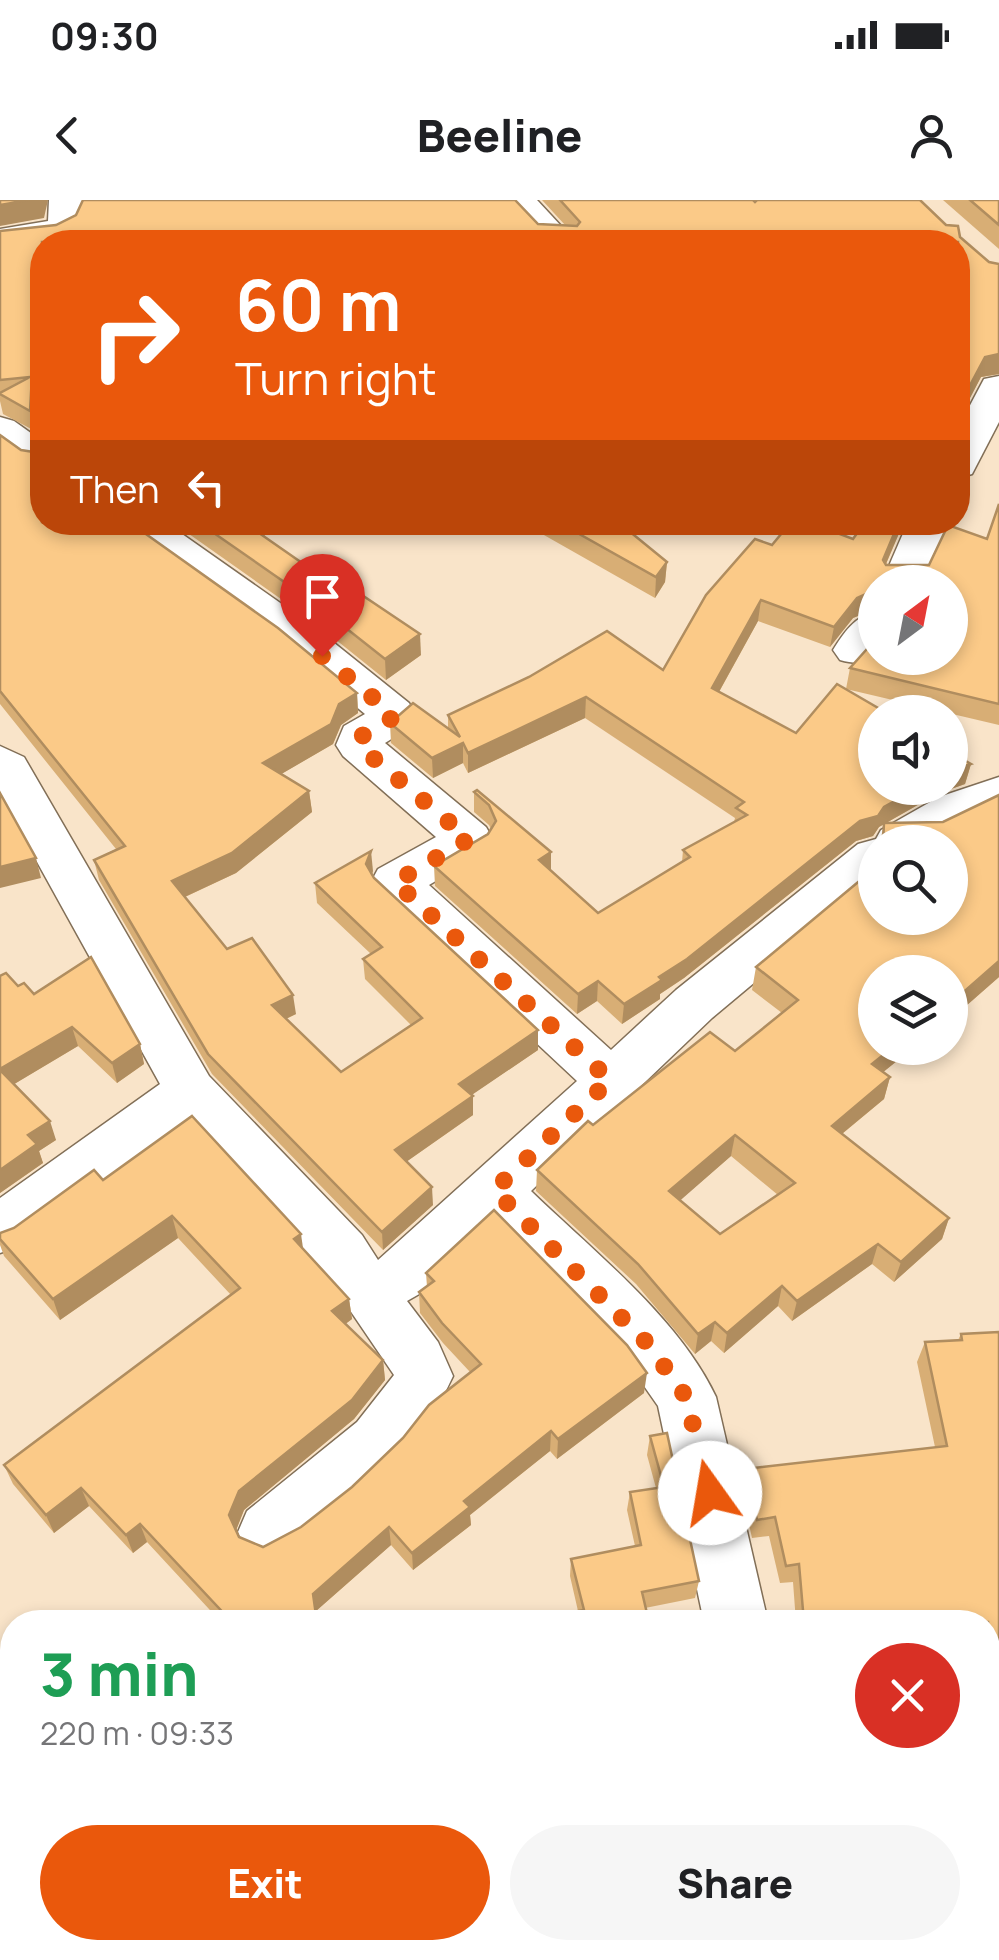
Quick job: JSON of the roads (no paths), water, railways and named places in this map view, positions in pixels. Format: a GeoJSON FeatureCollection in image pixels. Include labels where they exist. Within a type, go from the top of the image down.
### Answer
{"type":"FeatureCollection","features":[{"type":"Feature","properties":{"kind":"street"},"geometry":{"type":"LineString","coordinates":[[54,230],[65,226],[66,200]]}},
{"type":"Feature","properties":{"kind":"street"},"geometry":{"type":"LineString","coordinates":[[518,200],[548,230]]}},
{"type":"Feature","properties":{"kind":"street"},"geometry":{"type":"LineString","coordinates":[[0,238],[30,238]]}},
{"type":"Feature","properties":{"kind":"street"},"geometry":{"type":"LineString","coordinates":[[970,430],[987,379]]}},
{"type":"Feature","properties":{"kind":"street"},"geometry":{"type":"LineString","coordinates":[[0,428],[30,423]]}},
{"type":"Feature","properties":{"kind":"street"},"geometry":{"type":"LineString","coordinates":[[0,428],[30,450]]}},
{"type":"Feature","properties":{"kind":"street"},"geometry":{"type":"LineString","coordinates":[[155,535],[298,636],[393,714],[390,720],[360,737],[359,746],[469,839],[395,882],[610,1080]]}},
{"type":"Feature","properties":{"kind":"street"},"geometry":{"type":"LineString","coordinates":[[911,565],[924,535]]}},
{"type":"Feature","properties":{"kind":"street"},"geometry":{"type":"LineString","coordinates":[[3,767],[190,1091],[342,1252],[424,1376],[398,1422],[269,1532]]}},
{"type":"Feature","properties":{"kind":"street"},"geometry":{"type":"LineString","coordinates":[[928,825],[956,809],[999,793]]}},
{"type":"Feature","properties":{"kind":"street"},"geometry":{"type":"LineString","coordinates":[[368,1294],[408,1272],[694,1004],[858,870]]}},
{"type":"Feature","properties":{"kind":"street"},"geometry":{"type":"LineString","coordinates":[[0,1230],[190,1091]]}},
{"type":"Feature","properties":{"kind":"street"},"geometry":{"type":"LineString","coordinates":[[494,1190],[649,1345],[686,1397],[733,1610]]}}]}
